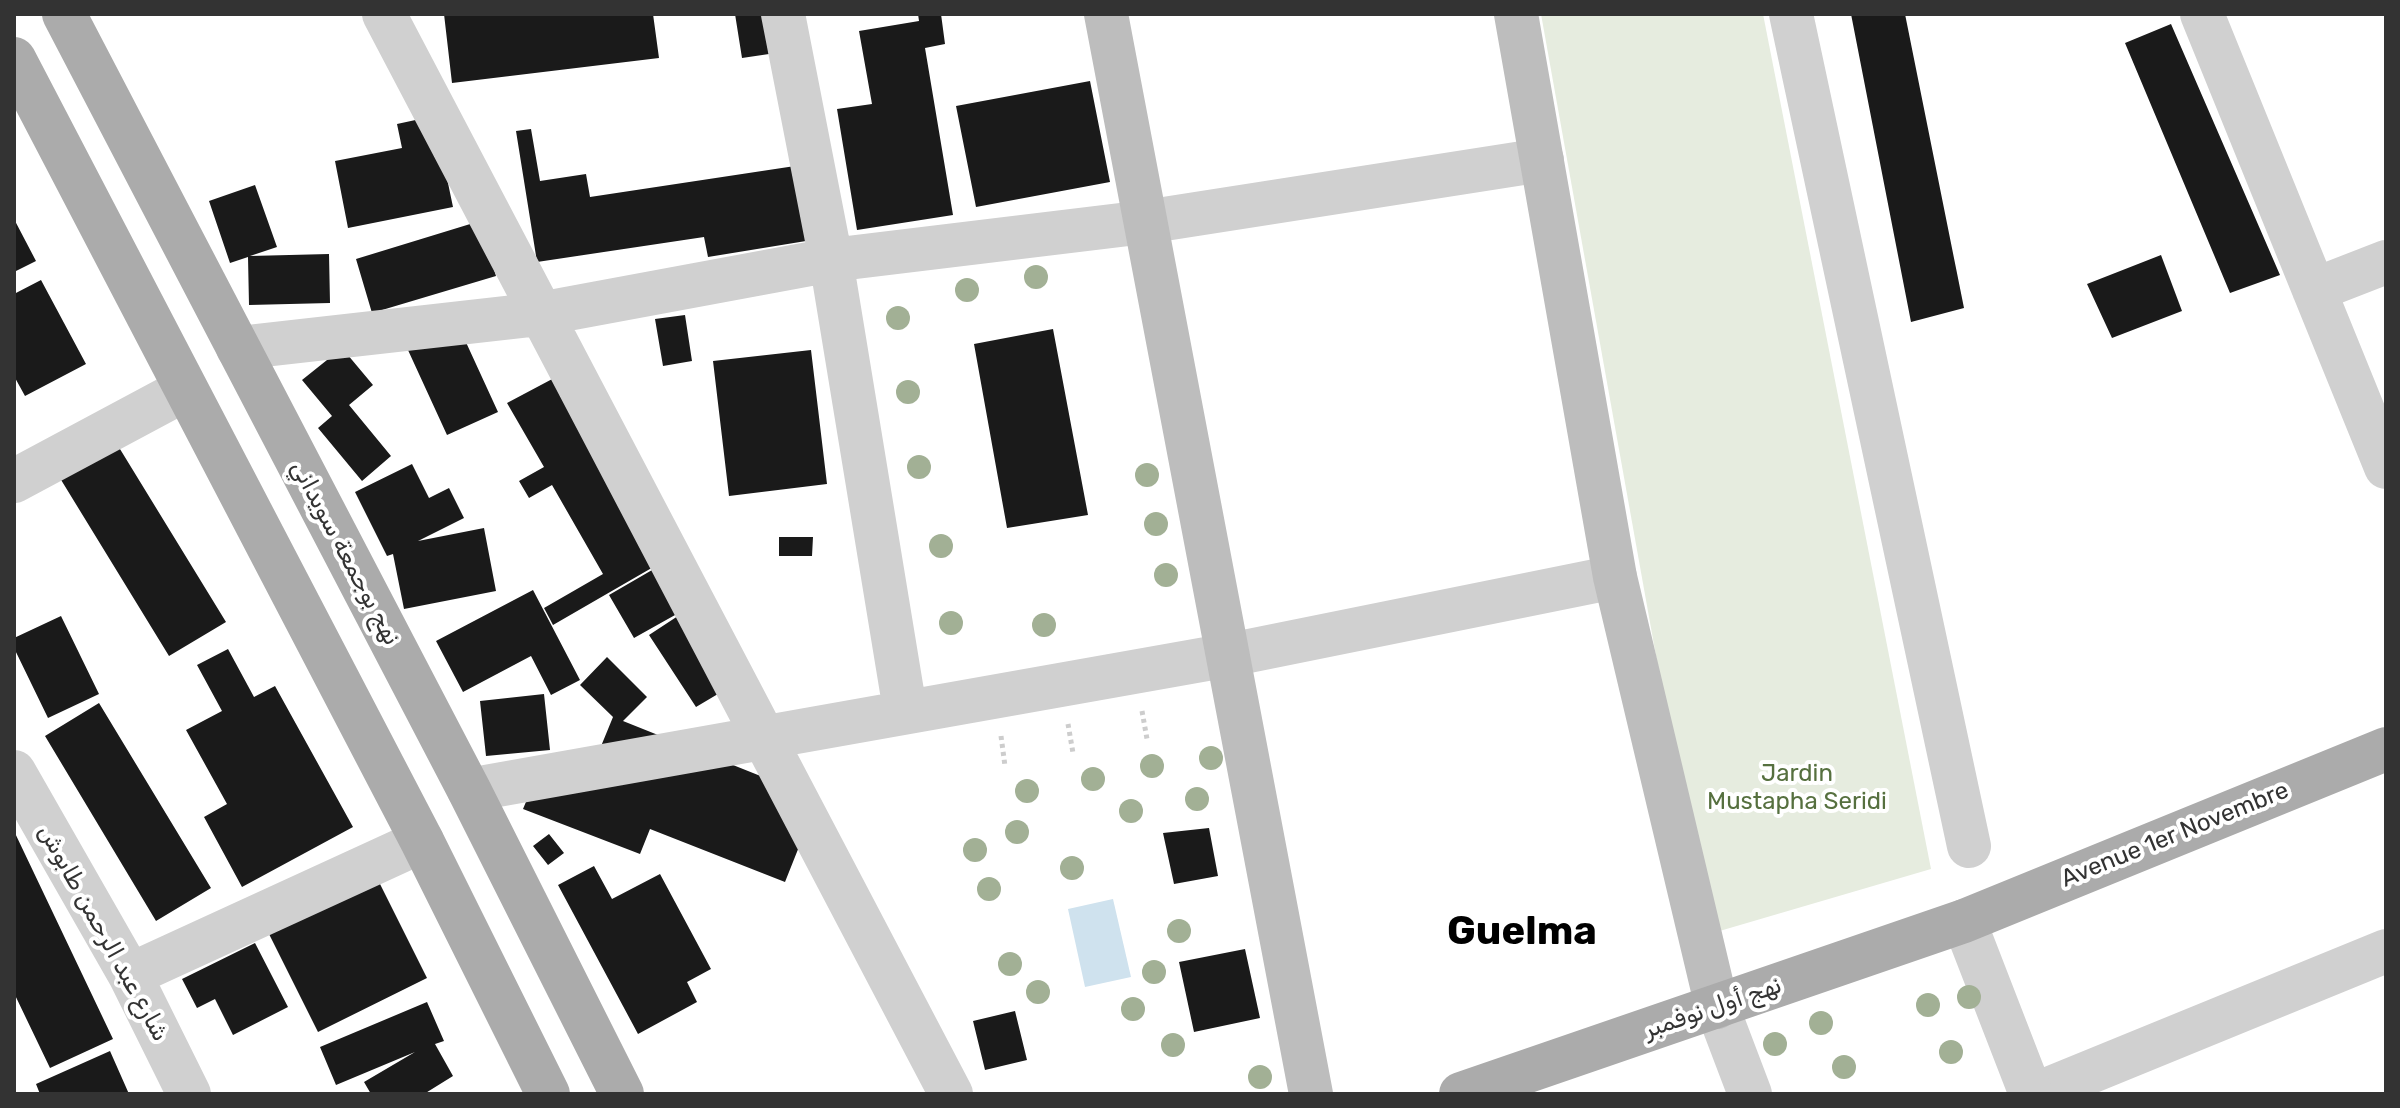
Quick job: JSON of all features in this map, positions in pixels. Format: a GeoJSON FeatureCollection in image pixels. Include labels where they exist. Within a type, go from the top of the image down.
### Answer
{"type":"FeatureCollection","features":[{"type":"Feature","properties":{"kind":"main road","name":"نهج بوجمعة سويداني"},"geometry":{"type":"LineString","coordinates":[[64,14],[469,790],[622,1094]]}},
{"type":"Feature","properties":{"kind":"main road"},"geometry":{"type":"LineString","coordinates":[[1106,14],[1311,1094]]}},
{"type":"Feature","properties":{"kind":"main road"},"geometry":{"type":"LineString","coordinates":[[1516,14],[1615,577],[1717,1007]]}},
{"type":"Feature","properties":{"kind":"main road"},"geometry":{"type":"LineString","coordinates":[[14,59],[422,841],[548,1094]]}},
{"type":"Feature","properties":{"kind":"main road","name":"Avenue 1er Novembre"},"geometry":{"type":"LineString","coordinates":[[1964,921],[2386,749]]}},
{"type":"Feature","properties":{"kind":"main road","name":"نهج أول نوفمبر"},"geometry":{"type":"LineString","coordinates":[[1461,1094],[1964,921]]}},
{"type":"Feature","properties":{"kind":"street"},"geometry":{"type":"LineString","coordinates":[[384,14],[951,1094]]}},
{"type":"Feature","properties":{"kind":"street"},"geometry":{"type":"LineString","coordinates":[[783,14],[831,260],[905,710]]}},
{"type":"Feature","properties":{"kind":"street"},"geometry":{"type":"LineString","coordinates":[[1791,14],[1969,846]]}},
{"type":"Feature","properties":{"kind":"street"},"geometry":{"type":"LineString","coordinates":[[2202,14],[2386,467]]}},
{"type":"Feature","properties":{"kind":"street"},"geometry":{"type":"LineString","coordinates":[[238,348],[540,314],[831,260],[1145,222],[1542,160]]}},
{"type":"Feature","properties":{"kind":"street"},"geometry":{"type":"LineString","coordinates":[[2314,290],[2386,262]]}},
{"type":"Feature","properties":{"kind":"street"},"geometry":{"type":"LineString","coordinates":[[14,481],[184,390]]}},
{"type":"Feature","properties":{"kind":"street"},"geometry":{"type":"LineString","coordinates":[[469,790],[905,710],[1229,655],[1615,577]]}},
{"type":"Feature","properties":{"kind":"street","name":"شارع عبد الرحمن طابوش"},"geometry":{"type":"LineString","coordinates":[[14,772],[130,975],[189,1094]]}},
{"type":"Feature","properties":{"kind":"street"},"geometry":{"type":"LineString","coordinates":[[130,975],[422,841]]}},
{"type":"Feature","properties":{"kind":"street"},"geometry":{"type":"LineString","coordinates":[[1964,921],[2034,1094],[2386,951]]}},
{"type":"Feature","properties":{"kind":"street"},"geometry":{"type":"LineString","coordinates":[[1717,1007],[1750,1094]]}},
{"type":"Feature","properties":{"kind":"green space","name":"Jardin Mustapha Seridi"},"geometry":{"type":"Polygon","coordinates":[[[1541,14],[1763,14],[1931,869],[1706,935],[1541,14]]]}},
{"type":"Feature","properties":{"kind":"water"},"geometry":{"type":"Polygon","coordinates":[[[1113,899],[1131,977],[1085,987],[1068,909],[1113,899]]]}},
{"type":"Feature","properties":{"kind":"building"},"geometry":{"type":"Polygon","coordinates":[[[444,14],[653,14],[659,58],[452,83],[444,14]]]}},
{"type":"Feature","properties":{"kind":"building"},"geometry":{"type":"Polygon","coordinates":[[[735,14],[762,14],[769,54],[742,58],[735,14]]]}},
{"type":"Feature","properties":{"kind":"building"},"geometry":{"type":"Polygon","coordinates":[[[918,14],[941,14],[945,44],[925,48],[953,215],[857,230],[837,109],[872,104],[859,31],[919,21],[918,14]]]}},
{"type":"Feature","properties":{"kind":"building"},"geometry":{"type":"Polygon","coordinates":[[[1851,14],[1905,14],[1964,308],[1911,322],[1851,14]]]}},
{"type":"Feature","properties":{"kind":"building"},"geometry":{"type":"Polygon","coordinates":[[[2171,24],[2280,275],[2230,293],[2125,43],[2171,24]]]}},
{"type":"Feature","properties":{"kind":"building"},"geometry":{"type":"Polygon","coordinates":[[[1090,81],[1110,182],[976,207],[956,106],[1090,81]]]}},
{"type":"Feature","properties":{"kind":"building"},"geometry":{"type":"Polygon","coordinates":[[[434,116],[453,207],[348,228],[335,161],[402,148],[397,124],[434,116]]]}},
{"type":"Feature","properties":{"kind":"building"},"geometry":{"type":"Polygon","coordinates":[[[531,129],[540,181],[586,174],[590,197],[795,166],[806,241],[708,257],[704,237],[537,262],[516,131],[531,129]]]}},
{"type":"Feature","properties":{"kind":"building"},"geometry":{"type":"Polygon","coordinates":[[[255,185],[277,247],[250,256],[329,254],[330,303],[249,305],[248,257],[230,263],[209,201],[255,185]]]}},
{"type":"Feature","properties":{"kind":"building"},"geometry":{"type":"Polygon","coordinates":[[[14,219],[36,261],[14,272],[14,219]]]}},
{"type":"Feature","properties":{"kind":"building"},"geometry":{"type":"Polygon","coordinates":[[[480,221],[496,276],[372,313],[356,259],[480,221]]]}},
{"type":"Feature","properties":{"kind":"building"},"geometry":{"type":"Polygon","coordinates":[[[2161,255],[2182,311],[2112,338],[2087,284],[2161,255]]]}},
{"type":"Feature","properties":{"kind":"building"},"geometry":{"type":"Polygon","coordinates":[[[41,280],[86,364],[25,396],[14,376],[14,294],[41,280]]]}},
{"type":"Feature","properties":{"kind":"building"},"geometry":{"type":"Polygon","coordinates":[[[453,314],[498,412],[447,435],[402,337],[453,314]]]}},
{"type":"Feature","properties":{"kind":"building"},"geometry":{"type":"Polygon","coordinates":[[[685,315],[692,361],[663,366],[655,319],[685,315]]]}},
{"type":"Feature","properties":{"kind":"building"},"geometry":{"type":"Polygon","coordinates":[[[1053,329],[1088,515],[1007,528],[974,344],[1053,329]]]}},
{"type":"Feature","properties":{"kind":"building"},"geometry":{"type":"Polygon","coordinates":[[[342,348],[373,385],[349,405],[391,456],[362,481],[318,428],[332,416],[302,380],[342,348]]]}},
{"type":"Feature","properties":{"kind":"building"},"geometry":{"type":"Polygon","coordinates":[[[811,350],[827,484],[729,496],[713,361],[811,350]]]}},
{"type":"Feature","properties":{"kind":"building"},"geometry":{"type":"Polygon","coordinates":[[[556,377],[662,562],[553,625],[544,608],[603,574],[552,485],[529,498],[519,481],[544,467],[507,403],[556,377]]]}},
{"type":"Feature","properties":{"kind":"building"},"geometry":{"type":"Polygon","coordinates":[[[112,436],[226,622],[169,656],[55,470],[112,436]]]}},
{"type":"Feature","properties":{"kind":"building"},"geometry":{"type":"Polygon","coordinates":[[[412,464],[429,498],[449,488],[464,518],[418,541],[484,528],[496,591],[404,609],[393,554],[387,556],[355,492],[412,464]]]}},
{"type":"Feature","properties":{"kind":"building"},"geometry":{"type":"Polygon","coordinates":[[[779,537],[813,537],[812,556],[779,556],[779,537]]]}},
{"type":"Feature","properties":{"kind":"building"},"geometry":{"type":"Polygon","coordinates":[[[659,566],[684,610],[634,638],[609,595],[659,566]]]}},
{"type":"Feature","properties":{"kind":"building"},"geometry":{"type":"Polygon","coordinates":[[[533,590],[580,680],[551,695],[531,656],[463,692],[436,641],[533,590]]]}},
{"type":"Feature","properties":{"kind":"building"},"geometry":{"type":"Polygon","coordinates":[[[681,614],[728,688],[696,707],[649,635],[681,614]]]}},
{"type":"Feature","properties":{"kind":"building"},"geometry":{"type":"Polygon","coordinates":[[[61,616],[99,694],[48,718],[14,648],[14,638],[61,616]]]}},
{"type":"Feature","properties":{"kind":"building"},"geometry":{"type":"Polygon","coordinates":[[[228,649],[254,697],[275,686],[353,827],[242,887],[204,817],[227,804],[186,730],[222,711],[197,665],[228,649]]]}},
{"type":"Feature","properties":{"kind":"building"},"geometry":{"type":"Polygon","coordinates":[[[607,657],[647,697],[623,721],[818,799],[785,882],[650,829],[640,854],[523,809],[538,773],[597,756],[613,717],[580,685],[607,657]]]}},
{"type":"Feature","properties":{"kind":"building"},"geometry":{"type":"Polygon","coordinates":[[[544,694],[550,750],[486,756],[480,701],[544,694]]]}},
{"type":"Feature","properties":{"kind":"building"},"geometry":{"type":"Polygon","coordinates":[[[99,703],[211,888],[156,921],[45,736],[99,703]]]}},
{"type":"Feature","properties":{"kind":"building"},"geometry":{"type":"Polygon","coordinates":[[[1209,828],[1218,876],[1174,884],[1163,833],[1209,828]]]}},
{"type":"Feature","properties":{"kind":"building"},"geometry":{"type":"Polygon","coordinates":[[[14,831],[113,1039],[50,1068],[14,993],[14,831]]]}},
{"type":"Feature","properties":{"kind":"building"},"geometry":{"type":"Polygon","coordinates":[[[549,834],[564,853],[548,865],[533,846],[549,834]]]}},
{"type":"Feature","properties":{"kind":"building"},"geometry":{"type":"Polygon","coordinates":[[[371,866],[427,978],[318,1032],[262,920],[371,866]]]}},
{"type":"Feature","properties":{"kind":"building"},"geometry":{"type":"Polygon","coordinates":[[[594,866],[612,899],[660,874],[711,969],[687,982],[697,1002],[638,1034],[558,885],[594,866]]]}},
{"type":"Feature","properties":{"kind":"building"},"geometry":{"type":"Polygon","coordinates":[[[255,943],[288,1007],[233,1035],[215,999],[197,1008],[182,979],[255,943]]]}},
{"type":"Feature","properties":{"kind":"building"},"geometry":{"type":"Polygon","coordinates":[[[1245,949],[1260,1018],[1194,1032],[1179,962],[1245,949]]]}},
{"type":"Feature","properties":{"kind":"building"},"geometry":{"type":"Polygon","coordinates":[[[427,1002],[444,1041],[435,1044],[453,1076],[424,1094],[371,1094],[364,1082],[415,1052],[336,1085],[320,1047],[427,1002]]]}},
{"type":"Feature","properties":{"kind":"building"},"geometry":{"type":"Polygon","coordinates":[[[1015,1011],[1027,1060],[985,1070],[973,1021],[1015,1011]]]}},
{"type":"Feature","properties":{"kind":"building"},"geometry":{"type":"Polygon","coordinates":[[[110,1051],[129,1094],[40,1094],[36,1084],[110,1051]]]}},
{"type":"Feature","properties":{"kind":"district","name":"Guelma"},"geometry":{"type":"Point","coordinates":[1522,932]}}]}
